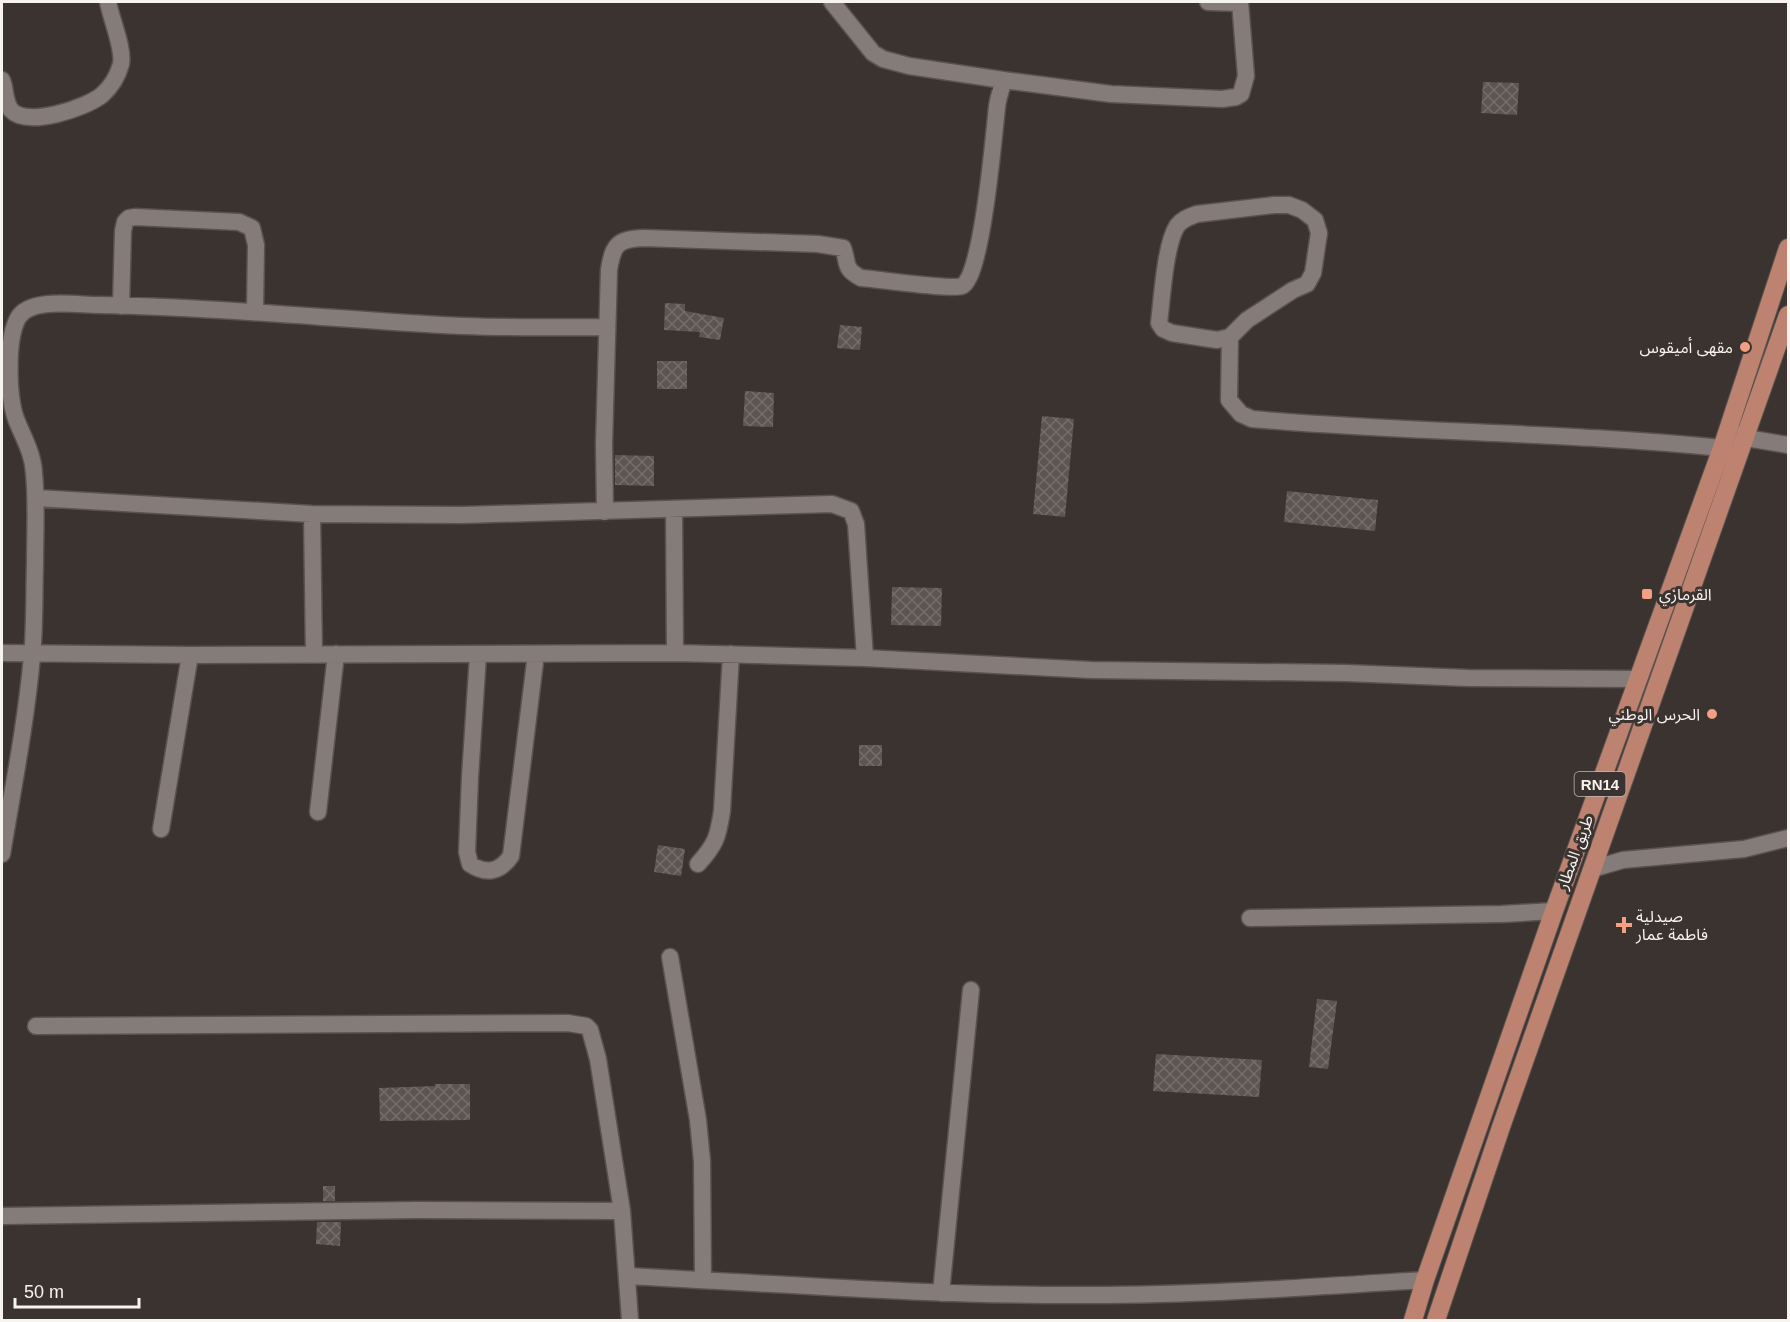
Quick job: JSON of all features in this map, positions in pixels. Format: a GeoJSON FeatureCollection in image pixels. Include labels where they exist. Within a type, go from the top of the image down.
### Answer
{"type":"FeatureCollection","features":[{"type":"Feature","properties":{"kind":"main road","name":"طريق المطار"},"geometry":{"type":"LineString","coordinates":[[1413,1320],[1554,910],[1725,440],[1788,248]]}},
{"type":"Feature","properties":{"kind":"main road","name":"طريق المطار"},"geometry":{"type":"LineString","coordinates":[[1436,1320],[1501,1127],[1788,315]]}},
{"type":"Feature","properties":{"kind":"main road"},"geometry":{"type":"LineString","coordinates":[[1480,1120],[1501,1127]]}},
{"type":"Feature","properties":{"kind":"street"},"geometry":{"type":"LineString","coordinates":[[2,80],[6,100],[12,111],[21,116],[50,115],[101,96],[109,88],[121,63],[121,50],[108,2]]}},
{"type":"Feature","properties":{"kind":"street"},"geometry":{"type":"LineString","coordinates":[[832,2],[873,53],[883,60],[1003,80],[1112,94],[1222,99],[1236,97],[1241,94],[1246,76],[1240,2],[1208,2]]}},
{"type":"Feature","properties":{"kind":"street"},"geometry":{"type":"LineString","coordinates":[[605,512],[607,327],[611,257],[616,246],[622,241],[633,238],[832,246],[843,248],[845,265],[861,278],[964,286],[972,273],[982,227],[993,155],[997,104],[1003,80]]}},
{"type":"Feature","properties":{"kind":"street"},"geometry":{"type":"LineString","coordinates":[[1230,337],[1217,340],[1172,333],[1163,329],[1159,323],[1171,239],[1178,225],[1197,214],[1274,204],[1289,205],[1302,210],[1315,220],[1319,233],[1312,273],[1307,284],[1293,290],[1248,320],[1230,337],[1228,400],[1241,414],[1252,419],[1304,424],[1659,442],[1746,438],[1788,444]]}},
{"type":"Feature","properties":{"kind":"street"},"geometry":{"type":"LineString","coordinates":[[121,306],[123,231],[125,222],[135,217],[240,222],[252,228],[256,245],[255,311]]}},
{"type":"Feature","properties":{"kind":"street"},"geometry":{"type":"LineString","coordinates":[[2,854],[21,753],[33,654],[36,498],[34,469],[30,452],[17,422],[10,392],[14,326],[19,316],[32,305],[121,306],[255,311],[466,326],[607,327]]}},
{"type":"Feature","properties":{"kind":"street"},"geometry":{"type":"LineString","coordinates":[[36,498],[312,514],[463,515],[832,504],[851,511],[856,524],[859,541],[865,658]]}},
{"type":"Feature","properties":{"kind":"street"},"geometry":{"type":"LineString","coordinates":[[674,510],[675,653]]}},
{"type":"Feature","properties":{"kind":"street"},"geometry":{"type":"LineString","coordinates":[[312,514],[314,655]]}},
{"type":"Feature","properties":{"kind":"street"},"geometry":{"type":"LineString","coordinates":[[2,653],[190,656],[675,653],[865,658],[1091,670],[1637,679]]}},
{"type":"Feature","properties":{"kind":"street"},"geometry":{"type":"LineString","coordinates":[[318,812],[336,654]]}},
{"type":"Feature","properties":{"kind":"street"},"geometry":{"type":"LineString","coordinates":[[478,655],[467,852],[470,864],[478,870],[495,871],[504,866],[511,856],[536,654]]}},
{"type":"Feature","properties":{"kind":"street"},"geometry":{"type":"LineString","coordinates":[[698,864],[711,849],[718,836],[722,811],[731,654]]}},
{"type":"Feature","properties":{"kind":"street"},"geometry":{"type":"LineString","coordinates":[[161,829],[190,656]]}},
{"type":"Feature","properties":{"kind":"street"},"geometry":{"type":"LineString","coordinates":[[1592,869],[1623,860],[1744,849],[1788,838]]}},
{"type":"Feature","properties":{"kind":"street"},"geometry":{"type":"LineString","coordinates":[[1250,918],[1502,914],[1554,910]]}},
{"type":"Feature","properties":{"kind":"street"},"geometry":{"type":"LineString","coordinates":[[670,957],[698,1120],[702,1161],[703,1280]]}},
{"type":"Feature","properties":{"kind":"street"},"geometry":{"type":"LineString","coordinates":[[941,1293],[971,990]]}},
{"type":"Feature","properties":{"kind":"street"},"geometry":{"type":"LineString","coordinates":[[36,1026],[545,1023],[586,1026],[590,1030],[598,1059],[622,1211],[630,1320]]}},
{"type":"Feature","properties":{"kind":"street"},"geometry":{"type":"LineString","coordinates":[[2,1216],[417,1210],[622,1211]]}},
{"type":"Feature","properties":{"kind":"street"},"geometry":{"type":"LineString","coordinates":[[627,1276],[941,1293],[1091,1295],[1201,1292],[1425,1280]]}},
{"type":"Feature","properties":{"kind":"building"},"geometry":{"type":"Polygon","coordinates":[[[1483,82],[1519,83],[1517,115],[1481,113],[1483,82]]]}},
{"type":"Feature","properties":{"kind":"building"},"geometry":{"type":"Polygon","coordinates":[[[665,303],[685,304],[685,311],[724,318],[720,340],[699,337],[700,332],[664,330],[665,303]]]}},
{"type":"Feature","properties":{"kind":"building"},"geometry":{"type":"Polygon","coordinates":[[[840,325],[862,327],[860,350],[837,348],[840,325]]]}},
{"type":"Feature","properties":{"kind":"building"},"geometry":{"type":"Polygon","coordinates":[[[657,361],[687,361],[687,389],[657,389],[657,361]]]}},
{"type":"Feature","properties":{"kind":"building"},"geometry":{"type":"Polygon","coordinates":[[[745,391],[774,393],[773,427],[743,426],[745,391]]]}},
{"type":"Feature","properties":{"kind":"building"},"geometry":{"type":"Polygon","coordinates":[[[1042,416],[1074,419],[1065,517],[1033,514],[1042,416]]]}},
{"type":"Feature","properties":{"kind":"building"},"geometry":{"type":"Polygon","coordinates":[[[615,455],[654,456],[654,486],[615,485],[615,455]]]}},
{"type":"Feature","properties":{"kind":"building"},"geometry":{"type":"Polygon","coordinates":[[[1287,491],[1378,500],[1375,531],[1284,522],[1287,491]]]}},
{"type":"Feature","properties":{"kind":"building"},"geometry":{"type":"Polygon","coordinates":[[[892,587],[942,588],[941,626],[891,625],[892,587]]]}},
{"type":"Feature","properties":{"kind":"building"},"geometry":{"type":"Polygon","coordinates":[[[859,745],[882,745],[882,766],[859,766],[859,745]]]}},
{"type":"Feature","properties":{"kind":"building"},"geometry":{"type":"Polygon","coordinates":[[[658,845],[685,849],[681,876],[654,872],[658,845]]]}},
{"type":"Feature","properties":{"kind":"building"},"geometry":{"type":"Polygon","coordinates":[[[1317,999],[1337,1001],[1328,1069],[1309,1067],[1317,999]]]}},
{"type":"Feature","properties":{"kind":"building"},"geometry":{"type":"Polygon","coordinates":[[[1156,1054],[1262,1060],[1259,1097],[1153,1091],[1156,1054]]]}},
{"type":"Feature","properties":{"kind":"building"},"geometry":{"type":"Polygon","coordinates":[[[435,1084],[470,1084],[470,1120],[380,1121],[379,1088],[435,1086],[435,1084]]]}},
{"type":"Feature","properties":{"kind":"building"},"geometry":{"type":"Polygon","coordinates":[[[323,1186],[335,1186],[335,1201],[323,1201],[323,1186]]]}},
{"type":"Feature","properties":{"kind":"building"},"geometry":{"type":"Polygon","coordinates":[[[317,1222],[341,1222],[340,1246],[316,1244],[317,1222]]]}},
{"type":"Feature","properties":{"kind":"place","name":"مقهى أميقوس"},"geometry":{"type":"Point","coordinates":[1745,347]}},
{"type":"Feature","properties":{"kind":"place","name":"القرمازي"},"geometry":{"type":"Point","coordinates":[1647,594]}},
{"type":"Feature","properties":{"kind":"place","name":"الحرس الوطني"},"geometry":{"type":"Point","coordinates":[1712,714]}},
{"type":"Feature","properties":{"kind":"place","name":"صيدلية فاطمة عمار"},"geometry":{"type":"Point","coordinates":[1624,925]}}]}
